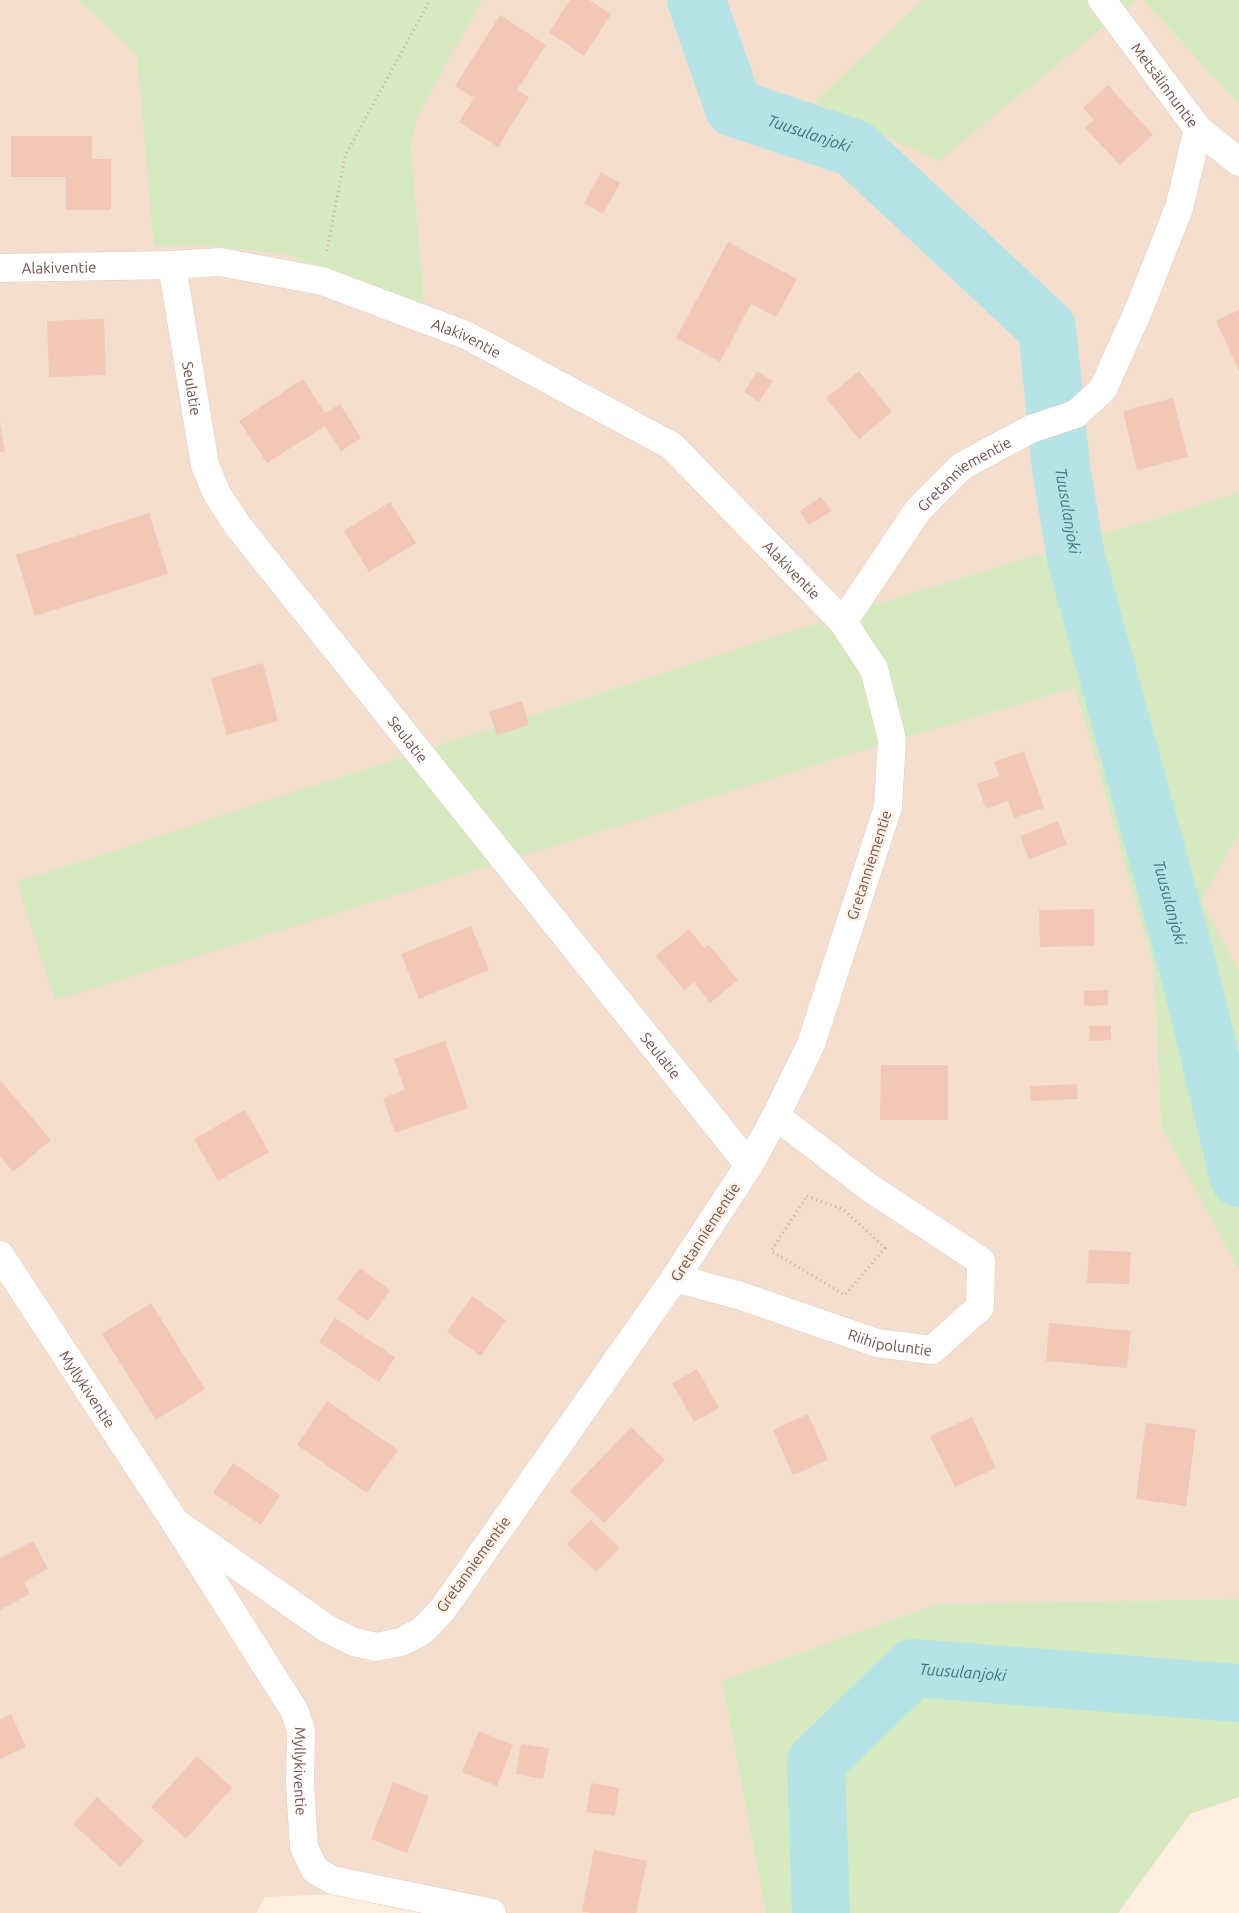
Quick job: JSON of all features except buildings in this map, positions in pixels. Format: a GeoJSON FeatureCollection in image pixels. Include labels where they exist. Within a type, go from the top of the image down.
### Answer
{"type":"FeatureCollection","features":[{"type":"Feature","properties":{"kind":"street","name":"Metsälinnuntie"},"geometry":{"type":"LineString","coordinates":[[1102,0],[1198,129],[1239,162]]}},
{"type":"Feature","properties":{"kind":"street","name":"Gretanniementie"},"geometry":{"type":"LineString","coordinates":[[422,1631],[449,1601],[675,1278],[749,1165],[776,1116],[811,1044],[888,807],[892,739],[874,669],[843,622],[918,510],[962,466],[1031,429],[1076,414],[1103,389],[1139,310],[1179,208],[1198,129]]}},
{"type":"Feature","properties":{"kind":"street","name":"Alakiventie"},"geometry":{"type":"LineString","coordinates":[[0,268],[172,265],[220,262],[322,282],[466,334],[672,446],[843,622]]}},
{"type":"Feature","properties":{"kind":"street","name":"Seulatie"},"geometry":{"type":"LineString","coordinates":[[172,265],[206,465],[217,494],[250,541],[749,1165]]}},
{"type":"Feature","properties":{"kind":"street","name":"Riihipoluntie"},"geometry":{"type":"LineString","coordinates":[[675,1278],[741,1296],[876,1343],[932,1350],[980,1307],[981,1261],[870,1188],[776,1116]]}},
{"type":"Feature","properties":{"kind":"street","name":"Myllykiventie"},"geometry":{"type":"LineString","coordinates":[[0,1254],[175,1522],[294,1710],[301,1730],[300,1784],[304,1846],[315,1870],[332,1880],[492,1913]]}},
{"type":"Feature","properties":{"kind":"street","name":"Myllykiventie"},"geometry":{"type":"LineString","coordinates":[[175,1522],[326,1628],[354,1642],[376,1647],[401,1642],[422,1631]]}},
{"type":"Feature","properties":{"kind":"path"},"geometry":{"type":"LineString","coordinates":[[322,282],[332,218],[345,156],[430,0]]}},
{"type":"Feature","properties":{"kind":"path"},"geometry":{"type":"LineString","coordinates":[[807,1196],[844,1210],[885,1248],[845,1295],[771,1251],[807,1196]]}},
{"type":"Feature","properties":{"kind":"shaded area"},"geometry":{"type":"Polygon","coordinates":[[[0,0],[79,0],[137,55],[155,246],[198,245],[284,254],[424,304],[411,146],[417,117],[482,0],[923,0],[816,102],[938,160],[1137,0],[1143,0],[1239,104],[1239,493],[864,608],[18,882],[55,999],[890,742],[1075,688],[1154,968],[1161,1126],[1239,1270],[1239,1599],[937,1604],[722,1681],[766,1913],[433,1913],[337,1894],[265,1897],[256,1913],[0,1913],[0,0]]]}},
{"type":"Feature","properties":{"kind":"shaded area"},"geometry":{"type":"Polygon","coordinates":[[[1239,833],[1239,971],[1201,901],[1239,833]]]}},
{"type":"Feature","properties":{"kind":"green space"},"geometry":{"type":"Polygon","coordinates":[[[79,0],[482,0],[417,117],[411,146],[424,304],[284,254],[198,245],[154,246],[137,55],[79,0]]]}},
{"type":"Feature","properties":{"kind":"green space"},"geometry":{"type":"Polygon","coordinates":[[[923,0],[1137,0],[938,161],[815,102],[923,0]]]}},
{"type":"Feature","properties":{"kind":"green space"},"geometry":{"type":"Polygon","coordinates":[[[1143,0],[1239,0],[1239,104],[1143,0]]]}},
{"type":"Feature","properties":{"kind":"green space"},"geometry":{"type":"Polygon","coordinates":[[[1239,493],[1239,833],[1201,901],[1239,971],[1239,1270],[1161,1126],[1154,968],[1075,688],[890,742],[55,1000],[17,882],[864,608],[1239,493]]]}},
{"type":"Feature","properties":{"kind":"green space"},"geometry":{"type":"Polygon","coordinates":[[[1239,1599],[1239,1797],[1190,1814],[1118,1913],[766,1913],[722,1681],[937,1604],[1239,1599]]]}},
{"type":"Feature","properties":{"kind":"waterway","name":"Tuusulanjoki"},"geometry":{"type":"LineString","coordinates":[[696,0],[734,108],[854,148],[1047,328],[1061,468],[1076,558],[1190,975],[1239,1178]]}},
{"type":"Feature","properties":{"kind":"waterway","name":"Tuusulanjoki"},"geometry":{"type":"LineString","coordinates":[[821,1913],[816,1762],[913,1668],[1239,1693]]}}]}
